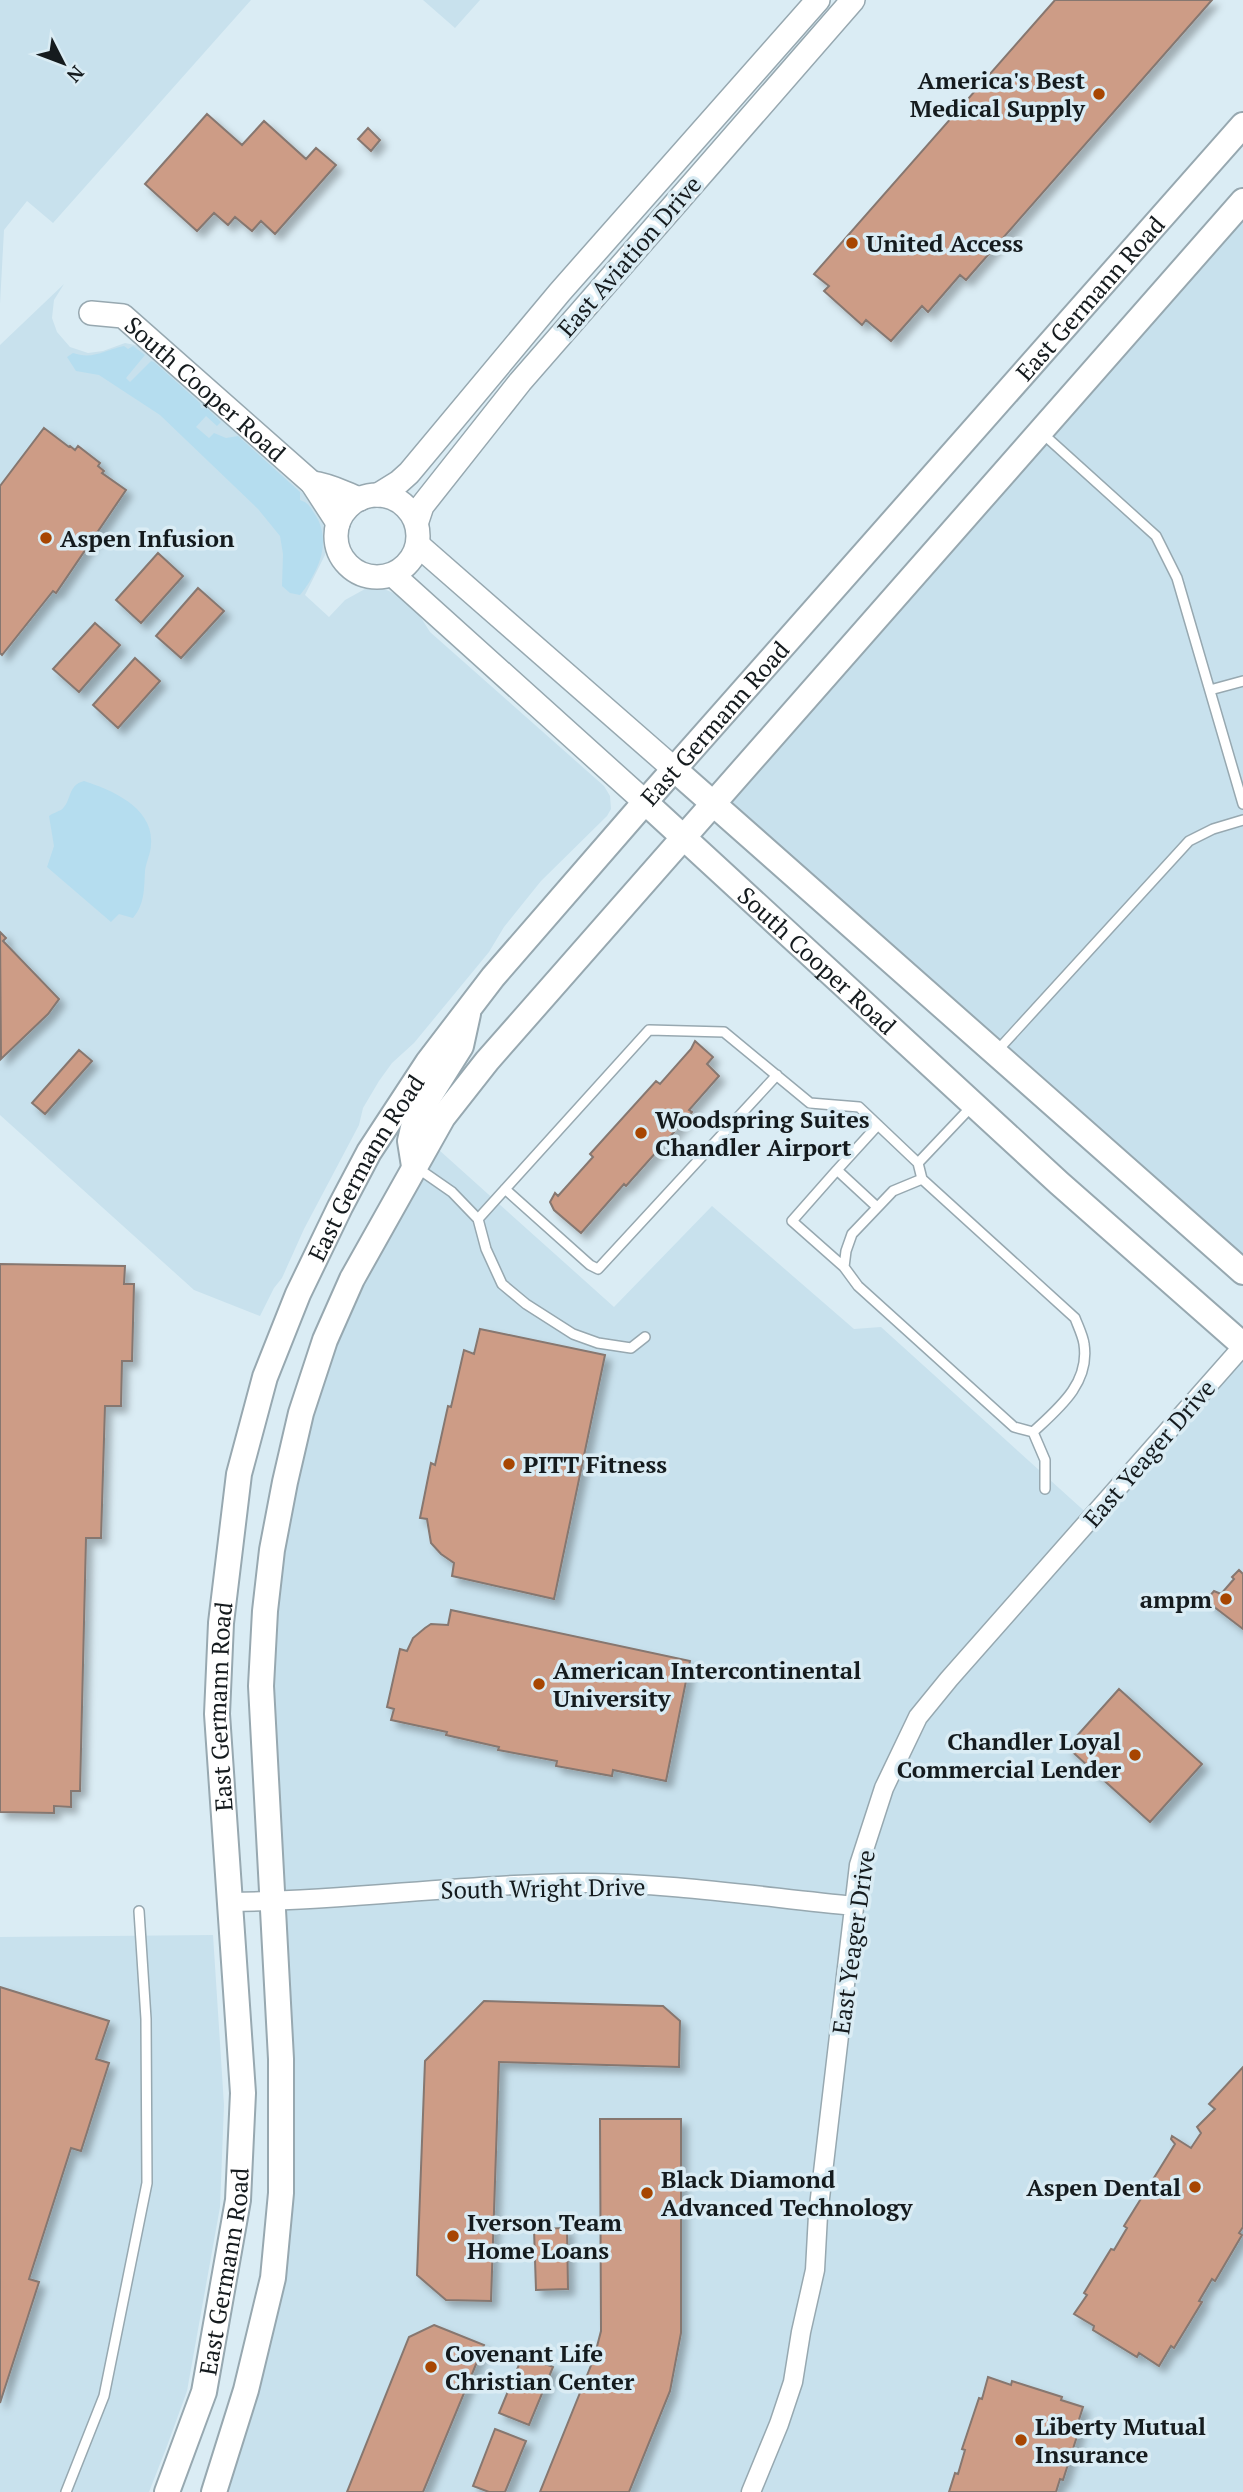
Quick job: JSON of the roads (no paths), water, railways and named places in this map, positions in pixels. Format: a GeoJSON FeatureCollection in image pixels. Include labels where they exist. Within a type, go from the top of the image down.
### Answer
{"type":"FeatureCollection","features":[{"type":"Feature","properties":{"kind":"main road","name":"East Germann Road"},"geometry":{"type":"LineString","coordinates":[[167,2492],[204,2392],[238,2200],[243,2093],[217,1714],[221,1623],[240,1474],[265,1377],[298,1294],[369,1152],[428,1062],[470,1007],[645,802],[1243,125]]}},
{"type":"Feature","properties":{"kind":"main road","name":"East Germann Road"},"geometry":{"type":"LineString","coordinates":[[214,2492],[246,2390],[273,2278],[281,2193],[282,2133],[273,1902],[261,1686],[265,1611],[283,1496],[301,1413],[325,1340],[352,1279],[443,1117],[487,1061],[1243,201]]}},
{"type":"Feature","properties":{"kind":"main road","name":"South Cooper Road"},"geometry":{"type":"LineString","coordinates":[[674,769],[1243,1272]]}},
{"type":"Feature","properties":{"kind":"main road","name":"South Cooper Road"},"geometry":{"type":"LineString","coordinates":[[645,802],[973,1104],[1243,1346]]}},
{"type":"Feature","properties":{"kind":"main road"},"geometry":{"type":"LineString","coordinates":[[414,1166],[410,1141],[415,1119],[461,1046],[470,1007]]}},
{"type":"Feature","properties":{"kind":"street","name":"East Aviation Drive"},"geometry":{"type":"LineString","coordinates":[[369,497],[399,482],[409,473],[552,302],[818,0]]}},
{"type":"Feature","properties":{"kind":"street","name":"East Aviation Drive"},"geometry":{"type":"LineString","coordinates":[[417,521],[422,506],[479,431],[853,0]]}},
{"type":"Feature","properties":{"kind":"street"},"geometry":{"type":"LineString","coordinates":[[744,84],[763,102]]}},
{"type":"Feature","properties":{"kind":"street","name":"South Cooper Road"},"geometry":{"type":"LineString","coordinates":[[91,313],[123,316],[312,483],[338,523],[337,548],[343,561],[353,570],[365,576],[379,578],[393,575],[645,802]]}},
{"type":"Feature","properties":{"kind":"street","name":"South Cooper Road"},"geometry":{"type":"LineString","coordinates":[[312,483],[330,485],[341,493],[369,497],[391,496],[411,511],[417,521]]}},
{"type":"Feature","properties":{"kind":"street"},"geometry":{"type":"LineString","coordinates":[[338,523],[351,505],[369,497]]}},
{"type":"Feature","properties":{"kind":"street"},"geometry":{"type":"LineString","coordinates":[[393,575],[405,568],[413,558],[418,545],[417,521]]}},
{"type":"Feature","properties":{"kind":"street","name":"South Cooper Road"},"geometry":{"type":"LineString","coordinates":[[418,545],[674,769]]}},
{"type":"Feature","properties":{"kind":"street","name":"East Yeager Drive"},"geometry":{"type":"LineString","coordinates":[[751,2492],[793,2382],[815,2270],[818,2215],[859,1865],[884,1788],[918,1717],[948,1679],[1243,1346]]}},
{"type":"Feature","properties":{"kind":"street","name":"South Wright Drive"},"geometry":{"type":"LineString","coordinates":[[231,1902],[273,1902],[500,1885],[576,1883],[642,1884],[854,1906]]}},
{"type":"Feature","properties":{"kind":"lane"},"geometry":{"type":"LineString","coordinates":[[1040,431],[1156,536],[1177,578],[1243,804]]}},
{"type":"Feature","properties":{"kind":"lane"},"geometry":{"type":"LineString","coordinates":[[1210,690],[1243,681]]}},
{"type":"Feature","properties":{"kind":"lane"},"geometry":{"type":"LineString","coordinates":[[996,1052],[1189,841],[1243,820]]}},
{"type":"Feature","properties":{"kind":"lane"},"geometry":{"type":"LineString","coordinates":[[478,1219],[649,1030],[724,1032],[810,1103],[859,1107],[918,1163],[922,1179],[1074,1318],[1084,1343],[1084,1371],[1063,1405],[1033,1432]]}},
{"type":"Feature","properties":{"kind":"lane"},"geometry":{"type":"LineString","coordinates":[[505,1189],[590,1265],[598,1269],[777,1075]]}},
{"type":"Feature","properties":{"kind":"lane"},"geometry":{"type":"LineString","coordinates":[[918,1163],[973,1104]]}},
{"type":"Feature","properties":{"kind":"lane"},"geometry":{"type":"LineString","coordinates":[[878,1125],[792,1221],[844,1267],[858,1286],[1014,1427],[1033,1432]]}},
{"type":"Feature","properties":{"kind":"lane"},"geometry":{"type":"LineString","coordinates":[[414,1166],[452,1192],[478,1219],[486,1248],[502,1284],[526,1304],[573,1334],[598,1343],[631,1348],[645,1338]]}},
{"type":"Feature","properties":{"kind":"lane"},"geometry":{"type":"LineString","coordinates":[[836,1170],[877,1208]]}},
{"type":"Feature","properties":{"kind":"lane"},"geometry":{"type":"LineString","coordinates":[[844,1267],[852,1234],[893,1191],[922,1179]]}},
{"type":"Feature","properties":{"kind":"lane"},"geometry":{"type":"LineString","coordinates":[[1033,1432],[1045,1460],[1045,1489]]}},
{"type":"Feature","properties":{"kind":"lane"},"geometry":{"type":"LineString","coordinates":[[66,2492],[104,2396],[147,2183],[146,2020],[139,1911]]}},
{"type":"Feature","properties":{"kind":"place","name":"America's Best Medical Supply"},"geometry":{"type":"Point","coordinates":[1099,94]}},
{"type":"Feature","properties":{"kind":"place","name":"United Access"},"geometry":{"type":"Point","coordinates":[852,243]}},
{"type":"Feature","properties":{"kind":"place","name":"Aspen Infusion"},"geometry":{"type":"Point","coordinates":[46,538]}},
{"type":"Feature","properties":{"kind":"place","name":"Woodspring Suites Chandler Airport"},"geometry":{"type":"Point","coordinates":[641,1133]}},
{"type":"Feature","properties":{"kind":"place","name":"PITT Fitness"},"geometry":{"type":"Point","coordinates":[509,1464]}},
{"type":"Feature","properties":{"kind":"place","name":"ampm"},"geometry":{"type":"Point","coordinates":[1226,1599]}},
{"type":"Feature","properties":{"kind":"place","name":"American Intercontinental University"},"geometry":{"type":"Point","coordinates":[539,1684]}},
{"type":"Feature","properties":{"kind":"place","name":"Chandler Loyal Commercial Lender"},"geometry":{"type":"Point","coordinates":[1135,1755]}},
{"type":"Feature","properties":{"kind":"place","name":"Aspen Dental"},"geometry":{"type":"Point","coordinates":[1195,2187]}},
{"type":"Feature","properties":{"kind":"place","name":"Black Diamond Advanced Technology"},"geometry":{"type":"Point","coordinates":[647,2193]}},
{"type":"Feature","properties":{"kind":"place","name":"Iverson Team Home Loans"},"geometry":{"type":"Point","coordinates":[453,2236]}},
{"type":"Feature","properties":{"kind":"place","name":"Covenant Life Christian Center"},"geometry":{"type":"Point","coordinates":[431,2367]}},
{"type":"Feature","properties":{"kind":"place","name":"Liberty Mutual Insurance"},"geometry":{"type":"Point","coordinates":[1021,2440]}}]}
